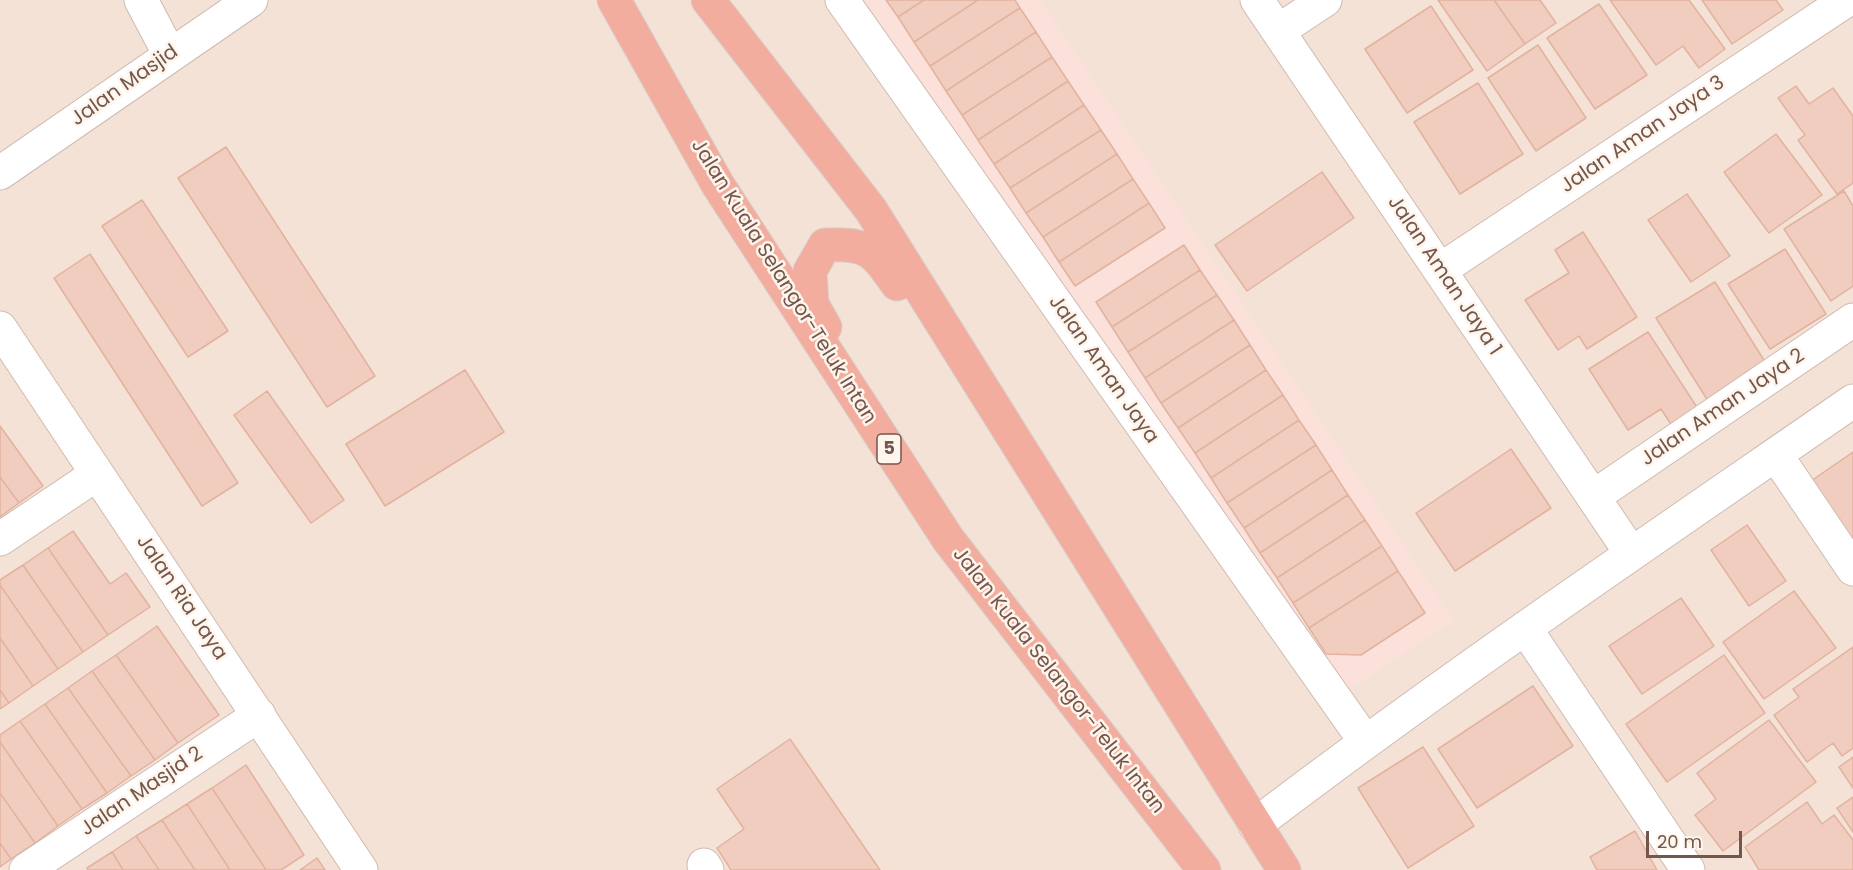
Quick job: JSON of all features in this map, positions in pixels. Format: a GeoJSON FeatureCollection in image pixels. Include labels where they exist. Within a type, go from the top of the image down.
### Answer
{"type":"FeatureCollection","features":[{"type":"Feature","properties":{"kind":"highway","name":"Jalan Kuala Selangor-Teluk Intan"},"geometry":{"type":"LineString","coordinates":[[614,0],[718,185],[948,539],[1204,870]]}},
{"type":"Feature","properties":{"kind":"highway"},"geometry":{"type":"LineString","coordinates":[[708,0],[870,210],[1284,870]]}},
{"type":"Feature","properties":{"kind":"highway"},"geometry":{"type":"LineString","coordinates":[[948,539],[812,304],[810,271],[825,245],[848,244],[876,254],[1041,482]]}},
{"type":"Feature","properties":{"kind":"street"},"geometry":{"type":"LineString","coordinates":[[141,0],[170,56]]}},
{"type":"Feature","properties":{"kind":"street","name":"Jalan Masjid"},"geometry":{"type":"LineString","coordinates":[[0,172],[250,0]]}},
{"type":"Feature","properties":{"kind":"street","name":"Jalan Aman Jaya"},"geometry":{"type":"LineString","coordinates":[[842,0],[1365,741]]}},
{"type":"Feature","properties":{"kind":"street","name":"Jalan Aman Jaya 1"},"geometry":{"type":"LineString","coordinates":[[1257,0],[1631,553]]}},
{"type":"Feature","properties":{"kind":"street"},"geometry":{"type":"LineString","coordinates":[[1278,31],[1325,0]]}},
{"type":"Feature","properties":{"kind":"street","name":"Jalan Aman Jaya 3"},"geometry":{"type":"LineString","coordinates":[[1440,270],[1847,0]]}},
{"type":"Feature","properties":{"kind":"street","name":"Jalan Aman Jaya 2"},"geometry":{"type":"LineString","coordinates":[[1593,496],[1853,320]]}},
{"type":"Feature","properties":{"kind":"street","name":"Jalan Ria Jaya"},"geometry":{"type":"LineString","coordinates":[[0,328],[361,870]]}},
{"type":"Feature","properties":{"kind":"street"},"geometry":{"type":"LineString","coordinates":[[1255,825],[1365,741],[1631,553],[1853,401]]}},
{"type":"Feature","properties":{"kind":"street"},"geometry":{"type":"LineString","coordinates":[[1776,454],[1853,569]]}},
{"type":"Feature","properties":{"kind":"street"},"geometry":{"type":"LineString","coordinates":[[0,539],[98,474]]}},
{"type":"Feature","properties":{"kind":"street"},"geometry":{"type":"LineString","coordinates":[[1526,628],[1688,870]]}},
{"type":"Feature","properties":{"kind":"street","name":"Jalan Masjid 2"},"geometry":{"type":"LineString","coordinates":[[26,870],[259,715]]}},
{"type":"Feature","properties":{"kind":"shaded area"},"geometry":{"type":"Polygon","coordinates":[[[0,0],[1853,0],[1853,870],[0,870],[0,0]]]}},
{"type":"Feature","properties":{"kind":"shaded area"},"geometry":{"type":"Polygon","coordinates":[[[856,0],[1040,0],[1454,621],[1344,693],[856,0]]]}},
{"type":"Feature","properties":{"kind":"building"},"geometry":{"type":"Polygon","coordinates":[[[886,0],[924,0],[898,17],[886,0]]]}},
{"type":"Feature","properties":{"kind":"building"},"geometry":{"type":"Polygon","coordinates":[[[924,0],[978,0],[914,42],[898,17],[924,0]]]}},
{"type":"Feature","properties":{"kind":"building"},"geometry":{"type":"Polygon","coordinates":[[[978,0],[1015,0],[1020,8],[930,66],[914,42],[978,0]]]}},
{"type":"Feature","properties":{"kind":"building"},"geometry":{"type":"Polygon","coordinates":[[[1438,0],[1494,0],[1525,44],[1487,71],[1438,0]]]}},
{"type":"Feature","properties":{"kind":"building"},"geometry":{"type":"Polygon","coordinates":[[[1494,0],[1540,0],[1556,23],[1525,44],[1494,0]]]}},
{"type":"Feature","properties":{"kind":"building"},"geometry":{"type":"Polygon","coordinates":[[[1610,0],[1689,0],[1725,49],[1699,68],[1683,46],[1656,65],[1610,0]]]}},
{"type":"Feature","properties":{"kind":"building"},"geometry":{"type":"Polygon","coordinates":[[[1702,0],[1776,0],[1783,10],[1732,44],[1702,0]]]}},
{"type":"Feature","properties":{"kind":"building"},"geometry":{"type":"Polygon","coordinates":[[[1599,4],[1647,75],[1595,109],[1547,38],[1599,4]]]}},
{"type":"Feature","properties":{"kind":"building"},"geometry":{"type":"Polygon","coordinates":[[[1431,6],[1473,70],[1407,113],[1365,49],[1431,6]]]}},
{"type":"Feature","properties":{"kind":"building"},"geometry":{"type":"Polygon","coordinates":[[[1020,8],[1036,32],[946,91],[930,66],[1020,8]]]}},
{"type":"Feature","properties":{"kind":"building"},"geometry":{"type":"Polygon","coordinates":[[[1036,32],[1052,57],[962,115],[946,91],[1036,32]]]}},
{"type":"Feature","properties":{"kind":"building"},"geometry":{"type":"Polygon","coordinates":[[[1538,45],[1586,118],[1536,151],[1488,78],[1538,45]]]}},
{"type":"Feature","properties":{"kind":"building"},"geometry":{"type":"Polygon","coordinates":[[[1052,57],[1068,81],[978,140],[962,115],[1052,57]]]}},
{"type":"Feature","properties":{"kind":"building"},"geometry":{"type":"Polygon","coordinates":[[[1068,81],[1084,105],[994,164],[978,140],[1068,81]]]}},
{"type":"Feature","properties":{"kind":"building"},"geometry":{"type":"Polygon","coordinates":[[[1478,83],[1523,154],[1460,194],[1414,122],[1478,83]]]}},
{"type":"Feature","properties":{"kind":"building"},"geometry":{"type":"Polygon","coordinates":[[[1796,86],[1809,104],[1833,88],[1853,116],[1853,183],[1837,194],[1798,140],[1805,135],[1778,98],[1796,86]]]}},
{"type":"Feature","properties":{"kind":"building"},"geometry":{"type":"Polygon","coordinates":[[[1084,105],[1101,130],[1010,188],[994,164],[1084,105]]]}},
{"type":"Feature","properties":{"kind":"building"},"geometry":{"type":"Polygon","coordinates":[[[1101,130],[1117,154],[1026,213],[1010,188],[1101,130]]]}},
{"type":"Feature","properties":{"kind":"building"},"geometry":{"type":"Polygon","coordinates":[[[1776,134],[1822,195],[1769,233],[1724,172],[1776,134]]]}},
{"type":"Feature","properties":{"kind":"building"},"geometry":{"type":"Polygon","coordinates":[[[226,147],[375,376],[327,407],[178,178],[226,147]]]}},
{"type":"Feature","properties":{"kind":"building"},"geometry":{"type":"Polygon","coordinates":[[[1117,154],[1133,179],[1043,237],[1026,213],[1117,154]]]}},
{"type":"Feature","properties":{"kind":"building"},"geometry":{"type":"Polygon","coordinates":[[[1322,172],[1354,218],[1247,291],[1215,245],[1322,172]]]}},
{"type":"Feature","properties":{"kind":"building"},"geometry":{"type":"Polygon","coordinates":[[[1133,179],[1149,203],[1059,262],[1043,237],[1133,179]]]}},
{"type":"Feature","properties":{"kind":"building"},"geometry":{"type":"Polygon","coordinates":[[[1844,191],[1853,206],[1853,286],[1831,301],[1784,229],[1844,191]]]}},
{"type":"Feature","properties":{"kind":"building"},"geometry":{"type":"Polygon","coordinates":[[[1687,194],[1730,256],[1691,282],[1648,220],[1687,194]]]}},
{"type":"Feature","properties":{"kind":"building"},"geometry":{"type":"Polygon","coordinates":[[[142,200],[228,331],[188,357],[102,226],[142,200]]]}},
{"type":"Feature","properties":{"kind":"building"},"geometry":{"type":"Polygon","coordinates":[[[1149,203],[1165,228],[1075,286],[1059,262],[1149,203]]]}},
{"type":"Feature","properties":{"kind":"building"},"geometry":{"type":"Polygon","coordinates":[[[1583,232],[1637,317],[1587,349],[1579,336],[1558,350],[1525,300],[1569,273],[1555,250],[1583,232]]]}},
{"type":"Feature","properties":{"kind":"building"},"geometry":{"type":"Polygon","coordinates":[[[1184,245],[1200,270],[1112,327],[1096,302],[1184,245]]]}},
{"type":"Feature","properties":{"kind":"building"},"geometry":{"type":"Polygon","coordinates":[[[1785,249],[1826,314],[1770,349],[1728,284],[1785,249]]]}},
{"type":"Feature","properties":{"kind":"building"},"geometry":{"type":"Polygon","coordinates":[[[90,254],[238,483],[202,506],[54,278],[90,254]]]}},
{"type":"Feature","properties":{"kind":"building"},"geometry":{"type":"Polygon","coordinates":[[[1200,270],[1217,295],[1128,352],[1112,327],[1200,270]]]}},
{"type":"Feature","properties":{"kind":"building"},"geometry":{"type":"Polygon","coordinates":[[[1715,282],[1772,373],[1713,409],[1656,318],[1715,282]]]}},
{"type":"Feature","properties":{"kind":"building"},"geometry":{"type":"Polygon","coordinates":[[[1217,295],[1234,320],[1145,378],[1128,352],[1217,295]]]}},
{"type":"Feature","properties":{"kind":"building"},"geometry":{"type":"Polygon","coordinates":[[[1234,320],[1250,345],[1161,403],[1145,378],[1234,320]]]}},
{"type":"Feature","properties":{"kind":"building"},"geometry":{"type":"Polygon","coordinates":[[[1648,332],[1702,415],[1676,432],[1661,409],[1628,430],[1589,369],[1648,332]]]}},
{"type":"Feature","properties":{"kind":"building"},"geometry":{"type":"Polygon","coordinates":[[[1250,345],[1266,370],[1178,428],[1161,403],[1250,345]]]}},
{"type":"Feature","properties":{"kind":"building"},"geometry":{"type":"Polygon","coordinates":[[[465,370],[504,432],[385,506],[346,444],[465,370]]]}},
{"type":"Feature","properties":{"kind":"building"},"geometry":{"type":"Polygon","coordinates":[[[1266,370],[1283,395],[1195,453],[1178,428],[1266,370]]]}},
{"type":"Feature","properties":{"kind":"building"},"geometry":{"type":"Polygon","coordinates":[[[267,391],[344,500],[311,523],[234,415],[267,391]]]}},
{"type":"Feature","properties":{"kind":"building"},"geometry":{"type":"Polygon","coordinates":[[[1283,395],[1299,420],[1211,478],[1195,453],[1283,395]]]}},
{"type":"Feature","properties":{"kind":"building"},"geometry":{"type":"Polygon","coordinates":[[[1299,420],[1316,445],[1227,503],[1211,478],[1299,420]]]}},
{"type":"Feature","properties":{"kind":"building"},"geometry":{"type":"Polygon","coordinates":[[[0,426],[43,486],[19,503],[0,477],[0,426]]]}},
{"type":"Feature","properties":{"kind":"building"},"geometry":{"type":"Polygon","coordinates":[[[1316,445],[1332,470],[1244,528],[1227,503],[1316,445]]]}},
{"type":"Feature","properties":{"kind":"building"},"geometry":{"type":"Polygon","coordinates":[[[1511,449],[1551,508],[1455,571],[1416,513],[1511,449]]]}},
{"type":"Feature","properties":{"kind":"building"},"geometry":{"type":"Polygon","coordinates":[[[1853,452],[1853,540],[1811,481],[1853,452]]]}},
{"type":"Feature","properties":{"kind":"building"},"geometry":{"type":"Polygon","coordinates":[[[1332,470],[1348,495],[1260,553],[1244,528],[1332,470]]]}},
{"type":"Feature","properties":{"kind":"building"},"geometry":{"type":"Polygon","coordinates":[[[0,477],[19,503],[0,517],[0,477]]]}},
{"type":"Feature","properties":{"kind":"building"},"geometry":{"type":"Polygon","coordinates":[[[1348,495],[1365,520],[1277,578],[1260,553],[1348,495]]]}},
{"type":"Feature","properties":{"kind":"building"},"geometry":{"type":"Polygon","coordinates":[[[1365,520],[1382,546],[1293,603],[1277,578],[1365,520]]]}},
{"type":"Feature","properties":{"kind":"building"},"geometry":{"type":"Polygon","coordinates":[[[1747,525],[1786,581],[1749,606],[1711,550],[1747,525]]]}},
{"type":"Feature","properties":{"kind":"building"},"geometry":{"type":"Polygon","coordinates":[[[73,531],[110,584],[126,573],[150,607],[108,635],[48,548],[73,531]]]}},
{"type":"Feature","properties":{"kind":"building"},"geometry":{"type":"Polygon","coordinates":[[[1382,546],[1398,571],[1309,628],[1293,603],[1382,546]]]}},
{"type":"Feature","properties":{"kind":"building"},"geometry":{"type":"Polygon","coordinates":[[[48,548],[108,635],[83,652],[23,565],[48,548]]]}},
{"type":"Feature","properties":{"kind":"building"},"geometry":{"type":"Polygon","coordinates":[[[23,565],[83,652],[58,669],[0,585],[0,580],[23,565]]]}},
{"type":"Feature","properties":{"kind":"building"},"geometry":{"type":"Polygon","coordinates":[[[1398,571],[1425,613],[1361,655],[1326,654],[1309,628],[1398,571]]]}},
{"type":"Feature","properties":{"kind":"building"},"geometry":{"type":"Polygon","coordinates":[[[0,585],[58,669],[33,686],[0,638],[0,585]]]}},
{"type":"Feature","properties":{"kind":"building"},"geometry":{"type":"Polygon","coordinates":[[[1794,591],[1836,648],[1764,699],[1723,642],[1794,591]]]}},
{"type":"Feature","properties":{"kind":"building"},"geometry":{"type":"Polygon","coordinates":[[[1681,598],[1714,646],[1642,694],[1609,646],[1681,598]]]}},
{"type":"Feature","properties":{"kind":"building"},"geometry":{"type":"Polygon","coordinates":[[[157,626],[219,715],[178,743],[116,655],[157,626]]]}},
{"type":"Feature","properties":{"kind":"building"},"geometry":{"type":"Polygon","coordinates":[[[0,638],[33,686],[9,703],[0,690],[0,638]]]}},
{"type":"Feature","properties":{"kind":"building"},"geometry":{"type":"Polygon","coordinates":[[[1853,647],[1853,748],[1842,756],[1833,743],[1807,762],[1774,715],[1799,697],[1793,689],[1853,647]]]}},
{"type":"Feature","properties":{"kind":"building"},"geometry":{"type":"Polygon","coordinates":[[[116,655],[178,743],[155,760],[92,671],[116,655]]]}},
{"type":"Feature","properties":{"kind":"building"},"geometry":{"type":"Polygon","coordinates":[[[1724,655],[1765,713],[1667,782],[1626,724],[1724,655]]]}},
{"type":"Feature","properties":{"kind":"building"},"geometry":{"type":"Polygon","coordinates":[[[92,671],[155,760],[131,776],[68,688],[92,671]]]}},
{"type":"Feature","properties":{"kind":"building"},"geometry":{"type":"Polygon","coordinates":[[[1533,686],[1573,746],[1477,808],[1438,749],[1533,686]]]}},
{"type":"Feature","properties":{"kind":"building"},"geometry":{"type":"Polygon","coordinates":[[[68,688],[131,776],[107,793],[45,704],[68,688]]]}},
{"type":"Feature","properties":{"kind":"building"},"geometry":{"type":"Polygon","coordinates":[[[0,690],[9,703],[0,709],[0,690]]]}},
{"type":"Feature","properties":{"kind":"building"},"geometry":{"type":"Polygon","coordinates":[[[45,704],[107,793],[82,809],[20,721],[45,704]]]}},
{"type":"Feature","properties":{"kind":"building"},"geometry":{"type":"Polygon","coordinates":[[[1769,720],[1816,782],[1723,851],[1695,815],[1716,799],[1697,773],[1769,720]]]}},
{"type":"Feature","properties":{"kind":"building"},"geometry":{"type":"Polygon","coordinates":[[[20,721],[82,809],[58,826],[0,742],[0,735],[20,721]]]}},
{"type":"Feature","properties":{"kind":"building"},"geometry":{"type":"Polygon","coordinates":[[[790,739],[880,870],[731,870],[717,848],[744,829],[717,789],[790,739]]]}},
{"type":"Feature","properties":{"kind":"building"},"geometry":{"type":"Polygon","coordinates":[[[0,742],[58,826],[35,843],[0,793],[0,742]]]}},
{"type":"Feature","properties":{"kind":"building"},"geometry":{"type":"Polygon","coordinates":[[[1423,747],[1474,826],[1408,868],[1358,788],[1423,747]]]}},
{"type":"Feature","properties":{"kind":"building"},"geometry":{"type":"Polygon","coordinates":[[[1853,757],[1853,788],[1839,767],[1853,757]]]}},
{"type":"Feature","properties":{"kind":"building"},"geometry":{"type":"Polygon","coordinates":[[[246,765],[304,855],[281,870],[266,870],[212,788],[246,765]]]}},
{"type":"Feature","properties":{"kind":"building"},"geometry":{"type":"Polygon","coordinates":[[[212,788],[266,870],[230,870],[187,804],[212,788]]]}},
{"type":"Feature","properties":{"kind":"building"},"geometry":{"type":"Polygon","coordinates":[[[0,793],[35,843],[11,859],[0,843],[0,793]]]}},
{"type":"Feature","properties":{"kind":"building"},"geometry":{"type":"Polygon","coordinates":[[[1853,797],[1853,832],[1837,808],[1853,797]]]}},
{"type":"Feature","properties":{"kind":"building"},"geometry":{"type":"Polygon","coordinates":[[[1807,802],[1822,824],[1834,815],[1853,840],[1853,870],[1759,870],[1745,847],[1807,802]]]}},
{"type":"Feature","properties":{"kind":"building"},"geometry":{"type":"Polygon","coordinates":[[[187,804],[230,870],[195,870],[162,820],[187,804]]]}},
{"type":"Feature","properties":{"kind":"building"},"geometry":{"type":"Polygon","coordinates":[[[162,820],[195,870],[159,870],[136,836],[162,820]]]}},
{"type":"Feature","properties":{"kind":"building"},"geometry":{"type":"Polygon","coordinates":[[[1635,831],[1657,870],[1597,870],[1590,857],[1635,831]]]}},
{"type":"Feature","properties":{"kind":"building"},"geometry":{"type":"Polygon","coordinates":[[[136,836],[159,870],[123,870],[112,852],[136,836]]]}},
{"type":"Feature","properties":{"kind":"building"},"geometry":{"type":"Polygon","coordinates":[[[0,843],[11,859],[0,867],[0,843]]]}},
{"type":"Feature","properties":{"kind":"building"},"geometry":{"type":"Polygon","coordinates":[[[112,852],[123,870],[88,870],[87,868],[112,852]]]}},
{"type":"Feature","properties":{"kind":"building"},"geometry":{"type":"Polygon","coordinates":[[[317,858],[325,870],[300,870],[317,858]]]}}]}
